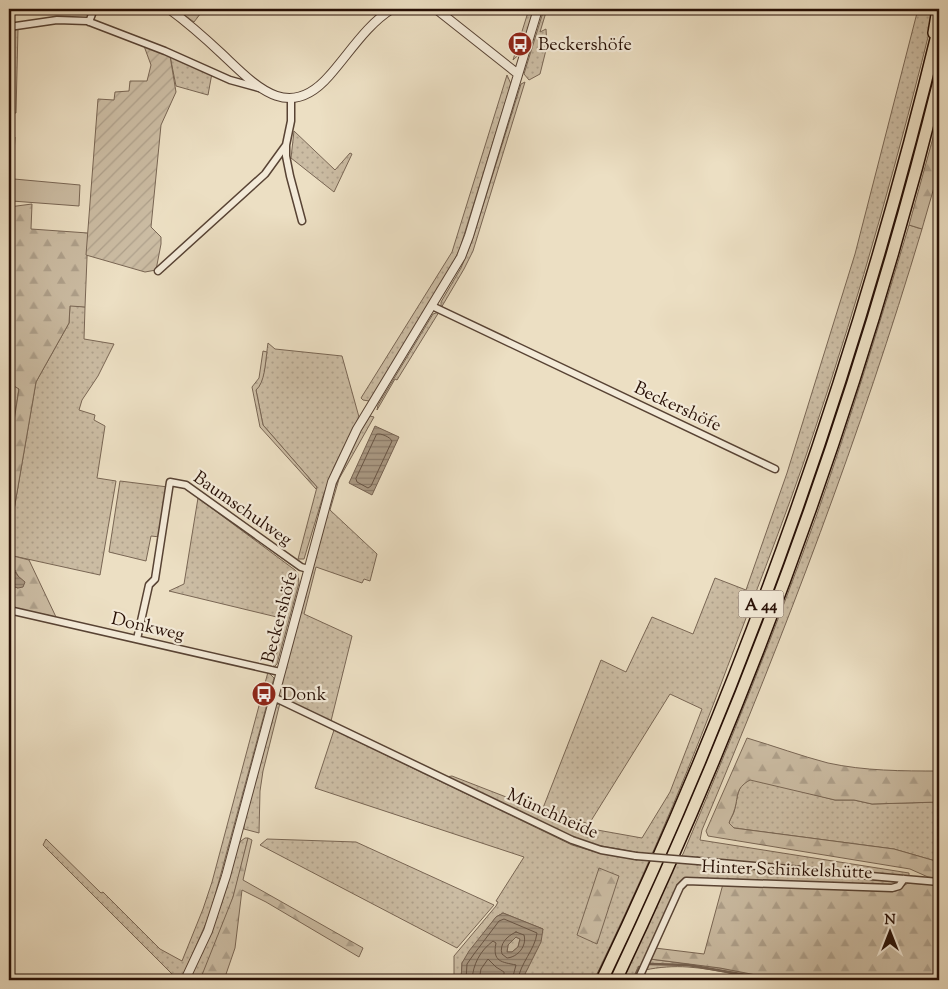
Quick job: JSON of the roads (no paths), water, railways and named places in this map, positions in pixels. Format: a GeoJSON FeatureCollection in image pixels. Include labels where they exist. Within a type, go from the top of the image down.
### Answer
{"type":"FeatureCollection","features":[{"type":"Feature","properties":{"kind":"highway"},"geometry":{"type":"LineString","coordinates":[[934,48],[934,28],[938,9]]}},
{"type":"Feature","properties":{"kind":"highway","name":"A 44"},"geometry":{"type":"LineString","coordinates":[[602,980],[645,887],[708,740],[752,630],[798,502],[841,376],[877,258],[939,27]]}},
{"type":"Feature","properties":{"kind":"highway","name":"A 44"},"geometry":{"type":"LineString","coordinates":[[616,980],[665,874],[710,769],[756,654],[799,538],[879,298],[938,86]]}},
{"type":"Feature","properties":{"kind":"street"},"geometry":{"type":"LineString","coordinates":[[89,22],[94,9]]}},
{"type":"Feature","properties":{"kind":"street"},"geometry":{"type":"LineString","coordinates":[[169,9],[205,38],[259,88]]}},
{"type":"Feature","properties":{"kind":"street"},"geometry":{"type":"LineString","coordinates":[[9,27],[57,20],[89,22],[185,59],[230,80],[259,88],[276,97],[291,98],[304,96],[320,86],[378,19],[392,9]]}},
{"type":"Feature","properties":{"kind":"street"},"geometry":{"type":"LineString","coordinates":[[436,9],[518,74]]}},
{"type":"Feature","properties":{"kind":"street","name":"Beckershöfe"},"geometry":{"type":"LineString","coordinates":[[185,980],[205,937],[218,901],[270,696],[280,672],[328,495],[348,446],[455,268],[465,247],[538,9]]}},
{"type":"Feature","properties":{"kind":"street"},"geometry":{"type":"LineString","coordinates":[[291,98],[291,124],[286,145],[290,176],[302,221]]}},
{"type":"Feature","properties":{"kind":"street"},"geometry":{"type":"LineString","coordinates":[[158,271],[265,174],[286,145]]}},
{"type":"Feature","properties":{"kind":"street","name":"Beckershöfe"},"geometry":{"type":"LineString","coordinates":[[432,306],[774,469]]}},
{"type":"Feature","properties":{"kind":"street","name":"Baumschulweg"},"geometry":{"type":"LineString","coordinates":[[137,639],[149,585],[154,579],[170,482],[186,485],[301,567],[308,569]]}},
{"type":"Feature","properties":{"kind":"street","name":"Donkweg"},"geometry":{"type":"LineString","coordinates":[[9,610],[280,672]]}},
{"type":"Feature","properties":{"kind":"street","name":"Münchheide"},"geometry":{"type":"LineString","coordinates":[[270,696],[572,840],[601,850],[636,856],[939,882]]}},
{"type":"Feature","properties":{"kind":"street","name":"Hinter Schinkelshütte"},"geometry":{"type":"LineString","coordinates":[[638,980],[680,888],[686,881],[892,888],[899,886],[904,879]]}},
{"type":"Feature","properties":{"kind":"water"},"geometry":{"type":"Polygon","coordinates":[[[375,426],[399,437],[372,495],[349,483],[375,426]]]}},
{"type":"Feature","properties":{"kind":"water"},"geometry":{"type":"Polygon","coordinates":[[[13,569],[25,582],[23,587],[18,588],[9,585],[9,570],[13,569]]]}},
{"type":"Feature","properties":{"kind":"water"},"geometry":{"type":"Polygon","coordinates":[[[503,913],[543,929],[541,942],[522,980],[461,980],[462,963],[469,951],[496,917],[503,913]],[[516,937],[508,945],[507,952],[512,952],[518,947],[520,939],[516,937]]]}},
{"type":"Feature","properties":{"kind":"waterway"},"geometry":{"type":"LineString","coordinates":[[650,964],[688,965],[775,980]]}},
{"type":"Feature","properties":{"kind":"waterway"},"geometry":{"type":"LineString","coordinates":[[633,980],[639,967]]}},
{"type":"Feature","properties":{"kind":"place","name":"Beckershöfe"},"geometry":{"type":"Point","coordinates":[520,44]}},
{"type":"Feature","properties":{"kind":"place","name":"Donk"},"geometry":{"type":"Point","coordinates":[264,694]}}]}
